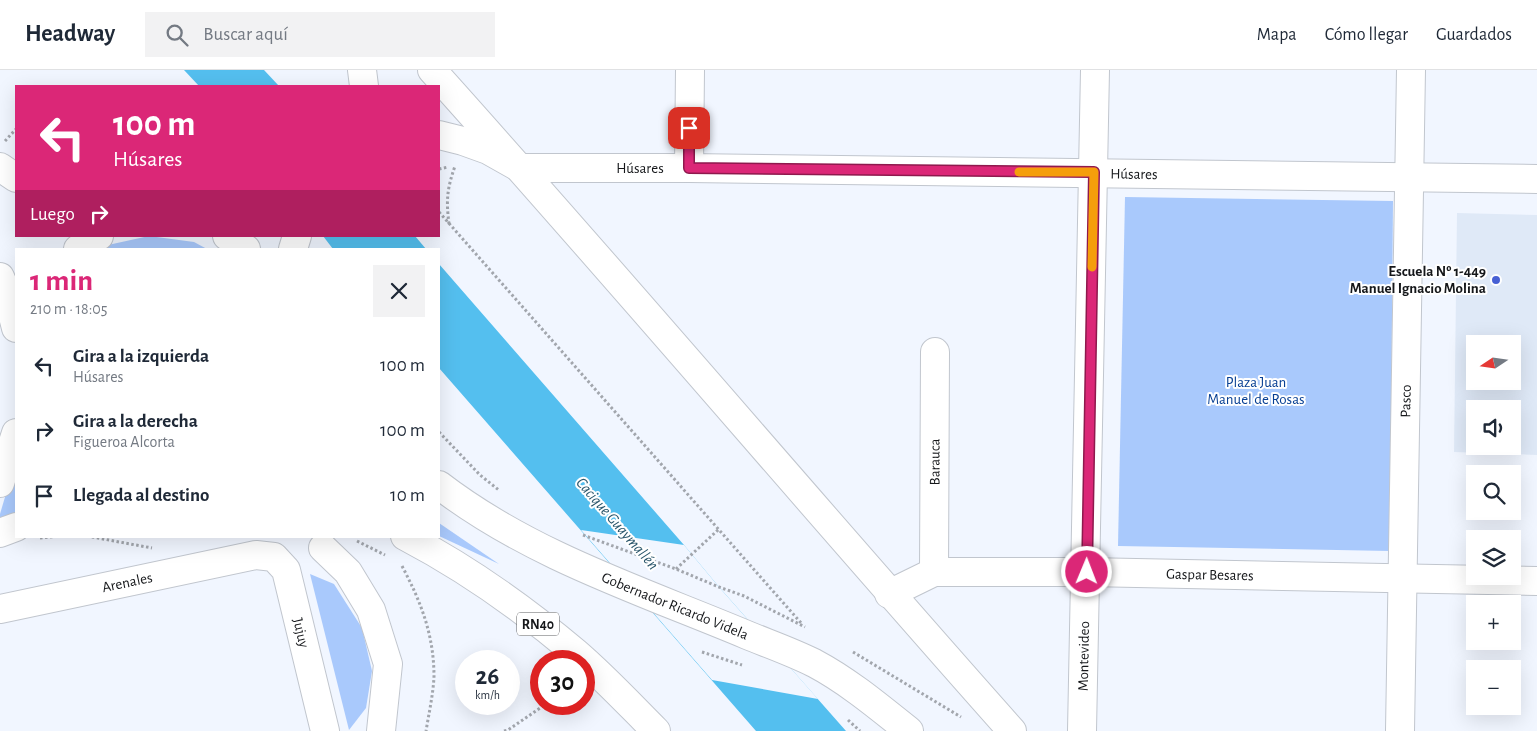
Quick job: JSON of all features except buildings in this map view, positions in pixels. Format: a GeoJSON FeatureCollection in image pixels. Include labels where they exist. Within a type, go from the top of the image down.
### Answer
{"type":"FeatureCollection","features":[{"type":"Feature","properties":{"kind":"main road"},"geometry":{"type":"LineString","coordinates":[[362,70],[364,85]]}},
{"type":"Feature","properties":{"kind":"main road"},"geometry":{"type":"LineString","coordinates":[[432,70],[520,168],[889,594],[1012,731]]}},
{"type":"Feature","properties":{"kind":"main road"},"geometry":{"type":"LineString","coordinates":[[689,168],[690,70]]}},
{"type":"Feature","properties":{"kind":"main road","name":"Montevideo"},"geometry":{"type":"LineString","coordinates":[[1082,731],[1087,572],[1095,70]]}},
{"type":"Feature","properties":{"kind":"main road","name":"Pasco"},"geometry":{"type":"LineString","coordinates":[[1400,731],[1411,70]]}},
{"type":"Feature","properties":{"kind":"main road","name":"Húsares"},"geometry":{"type":"LineString","coordinates":[[440,135],[488,150],[520,168],[1094,172],[1537,179]]}},
{"type":"Feature","properties":{"kind":"main road"},"geometry":{"type":"LineString","coordinates":[[0,167],[15,177]]}},
{"type":"Feature","properties":{"kind":"main road"},"geometry":{"type":"LineString","coordinates":[[80,248],[97,237]]}},
{"type":"Feature","properties":{"kind":"main road"},"geometry":{"type":"LineString","coordinates":[[228,237],[245,248]]}},
{"type":"Feature","properties":{"kind":"main road"},"geometry":{"type":"LineString","coordinates":[[0,277],[7,293],[15,324]]}},
{"type":"Feature","properties":{"kind":"main road","name":"Barauca"},"geometry":{"type":"LineString","coordinates":[[934,352],[934,572]]}},
{"type":"Feature","properties":{"kind":"main road"},"geometry":{"type":"LineString","coordinates":[[0,483],[15,436]]}},
{"type":"Feature","properties":{"kind":"main road","name":"Gobernador Ricardo Videla"},"geometry":{"type":"LineString","coordinates":[[440,486],[463,504],[514,535],[568,561],[814,663],[866,696],[909,731]]}},
{"type":"Feature","properties":{"kind":"main road"},"geometry":{"type":"LineString","coordinates":[[0,533],[15,527]]}},
{"type":"Feature","properties":{"kind":"main road","name":"RN40"},"geometry":{"type":"LineString","coordinates":[[409,538],[503,596],[577,654],[656,731]]}},
{"type":"Feature","properties":{"kind":"main road"},"geometry":{"type":"LineString","coordinates":[[324,548],[348,572],[371,610],[374,619],[388,664],[381,731]]}},
{"type":"Feature","properties":{"kind":"main road","name":"Arenales"},"geometry":{"type":"LineString","coordinates":[[0,609],[256,555]]}},
{"type":"Feature","properties":{"kind":"main road","name":"Jujuy"},"geometry":{"type":"LineString","coordinates":[[256,555],[274,557],[286,570],[325,731]]}},
{"type":"Feature","properties":{"kind":"main road","name":"Gaspar Besares"},"geometry":{"type":"LineString","coordinates":[[889,594],[934,572],[1087,572],[1537,581]]}},
{"type":"Feature","properties":{"kind":"path"},"geometry":{"type":"LineString","coordinates":[[0,146],[15,130]]}},
{"type":"Feature","properties":{"kind":"path"},"geometry":{"type":"LineString","coordinates":[[450,224],[447,206],[448,186],[456,165]]}},
{"type":"Feature","properties":{"kind":"path"},"geometry":{"type":"LineString","coordinates":[[440,213],[804,626]]}},
{"type":"Feature","properties":{"kind":"path"},"geometry":{"type":"LineString","coordinates":[[440,433],[480,475],[506,496]]}},
{"type":"Feature","properties":{"kind":"path"},"geometry":{"type":"LineString","coordinates":[[676,568],[719,529]]}},
{"type":"Feature","properties":{"kind":"path"},"geometry":{"type":"LineString","coordinates":[[579,534],[676,568],[719,587]]}},
{"type":"Feature","properties":{"kind":"path"},"geometry":{"type":"LineString","coordinates":[[99,538],[162,549]]}},
{"type":"Feature","properties":{"kind":"path"},"geometry":{"type":"LineString","coordinates":[[401,564],[426,616],[433,651],[434,678],[426,731]]}},
{"type":"Feature","properties":{"kind":"path"},"geometry":{"type":"LineString","coordinates":[[504,731],[530,715]]}},
{"type":"Feature","properties":{"kind":"shaded area","name":"Escuela Nº 1-449 Manuel Ignacio Molina"},"geometry":{"type":"Polygon","coordinates":[[[1457,213],[1537,215],[1537,455],[1521,454],[1521,400],[1466,400],[1466,452],[1454,452],[1457,213]]]}},
{"type":"Feature","properties":{"kind":"green space","name":"Plaza Juan Manuel de Rosas"},"geometry":{"type":"Polygon","coordinates":[[[1125,197],[1393,201],[1390,551],[1118,546],[1125,197]]]}},
{"type":"Feature","properties":{"kind":"green space"},"geometry":{"type":"Polygon","coordinates":[[[144,237],[156,237],[194,242],[205,248],[104,248],[108,245],[144,237]]]}},
{"type":"Feature","properties":{"kind":"green space"},"geometry":{"type":"Polygon","coordinates":[[[15,463],[15,516],[0,518],[15,463]]]}},
{"type":"Feature","properties":{"kind":"green space"},"geometry":{"type":"Polygon","coordinates":[[[440,524],[499,564],[440,536],[440,524]]]}},
{"type":"Feature","properties":{"kind":"green space"},"geometry":{"type":"Polygon","coordinates":[[[310,574],[334,584],[362,628],[372,671],[366,708],[349,730],[310,574]]]}},
{"type":"Feature","properties":{"kind":"water"},"geometry":{"type":"Polygon","coordinates":[[[184,70],[264,70],[278,85],[198,85],[184,70]]]}},
{"type":"Feature","properties":{"kind":"water"},"geometry":{"type":"Polygon","coordinates":[[[324,237],[416,237],[425,248],[332,248],[324,237]]]}},
{"type":"Feature","properties":{"kind":"water","name":"Cacique Guaymallén"},"geometry":{"type":"Polygon","coordinates":[[[440,265],[846,731],[756,731],[440,369],[440,265]]]}},
{"type":"Feature","properties":{"kind":"pier"},"geometry":{"type":"Polygon","coordinates":[[[581,530],[684,545],[818,699],[712,680],[581,530]]]}},
{"type":"Feature","properties":{"kind":"slow traffic"},"geometry":{"type":"LineString","coordinates":[[1019,172],[1094,172],[1092,267]]}},
{"type":"Feature","properties":{"kind":"place","name":"Escuela Nº 1-449 Manuel Ignacio Molina"},"geometry":{"type":"Point","coordinates":[1496,280]}},
{"type":"Feature","properties":{"kind":"route"},"geometry":{"type":"LineString","coordinates":[[689,128],[689,168],[1094,172],[1087,572]]}}]}
